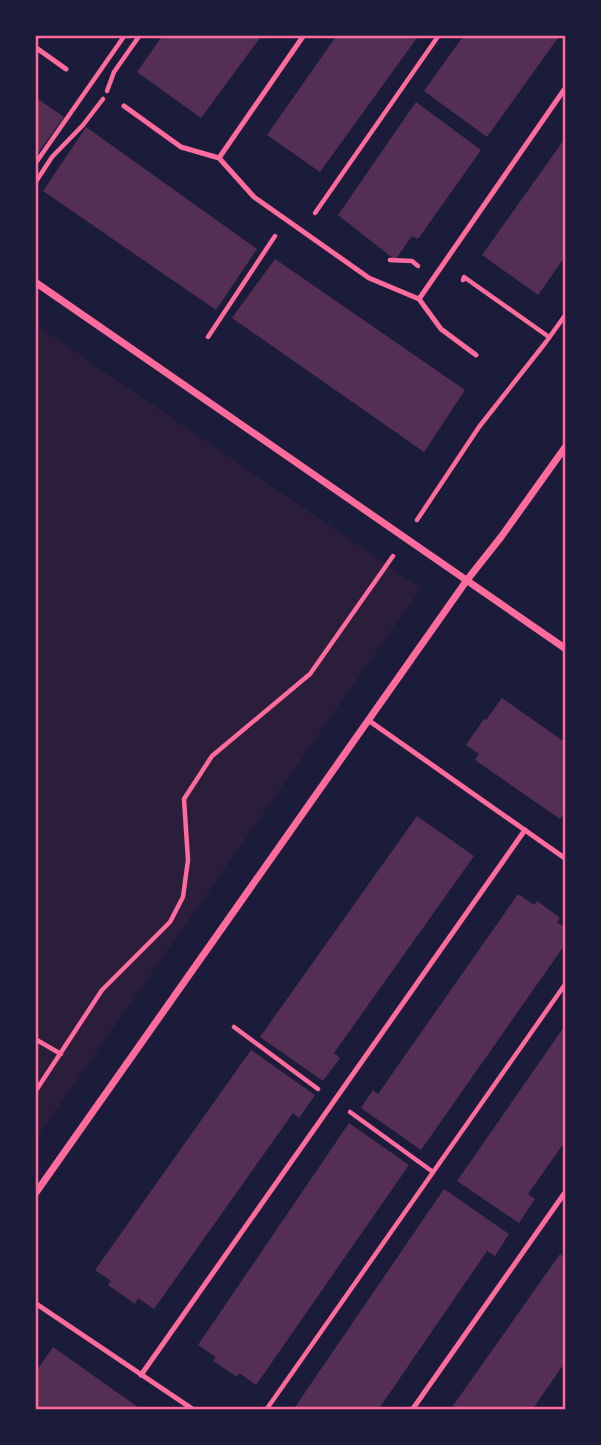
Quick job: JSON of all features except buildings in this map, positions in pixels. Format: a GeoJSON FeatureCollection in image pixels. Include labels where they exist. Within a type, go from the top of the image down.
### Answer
{"type":"FeatureCollection","features":[{"type":"Feature","properties":{"kind":"street"},"geometry":{"type":"LineString","coordinates":[[35,282],[566,649]]}},
{"type":"Feature","properties":{"kind":"street"},"geometry":{"type":"LineString","coordinates":[[35,1194],[467,580],[566,446]]}},
{"type":"Feature","properties":{"kind":"lane"},"geometry":{"type":"LineString","coordinates":[[219,158],[304,35]]}},
{"type":"Feature","properties":{"kind":"lane"},"geometry":{"type":"LineString","coordinates":[[35,47],[66,69]]}},
{"type":"Feature","properties":{"kind":"lane"},"geometry":{"type":"LineString","coordinates":[[419,299],[566,87]]}},
{"type":"Feature","properties":{"kind":"lane"},"geometry":{"type":"LineString","coordinates":[[124,106],[181,147],[219,158],[254,197],[369,278],[419,299],[441,329],[476,355]]}},
{"type":"Feature","properties":{"kind":"lane"},"geometry":{"type":"LineString","coordinates":[[369,720],[566,859]]}},
{"type":"Feature","properties":{"kind":"lane"},"geometry":{"type":"LineString","coordinates":[[141,1375],[525,830]]}},
{"type":"Feature","properties":{"kind":"lane"},"geometry":{"type":"LineString","coordinates":[[412,1410],[566,1191]]}},
{"type":"Feature","properties":{"kind":"lane"},"geometry":{"type":"LineString","coordinates":[[35,1303],[194,1410]]}},
{"type":"Feature","properties":{"kind":"path"},"geometry":{"type":"LineString","coordinates":[[35,164],[125,35]]}},
{"type":"Feature","properties":{"kind":"path"},"geometry":{"type":"LineString","coordinates":[[35,183],[52,156],[83,125],[107,92],[114,72],[140,35]]}},
{"type":"Feature","properties":{"kind":"path"},"geometry":{"type":"LineString","coordinates":[[315,214],[439,35]]}},
{"type":"Feature","properties":{"kind":"path"},"geometry":{"type":"LineString","coordinates":[[415,524],[479,427],[566,314]]}},
{"type":"Feature","properties":{"kind":"path"},"geometry":{"type":"LineString","coordinates":[[35,1092],[102,990],[170,922],[183,897],[188,860],[184,799],[212,756],[310,674],[397,551]]}},
{"type":"Feature","properties":{"kind":"path"},"geometry":{"type":"LineString","coordinates":[[266,1410],[566,983]]}},
{"type":"Feature","properties":{"kind":"path"},"geometry":{"type":"LineString","coordinates":[[35,1038],[61,1054]]}},
{"type":"Feature","properties":{"kind":"shaded area"},"geometry":{"type":"Polygon","coordinates":[[[35,324],[421,588],[35,1140],[35,324]]]}}]}
